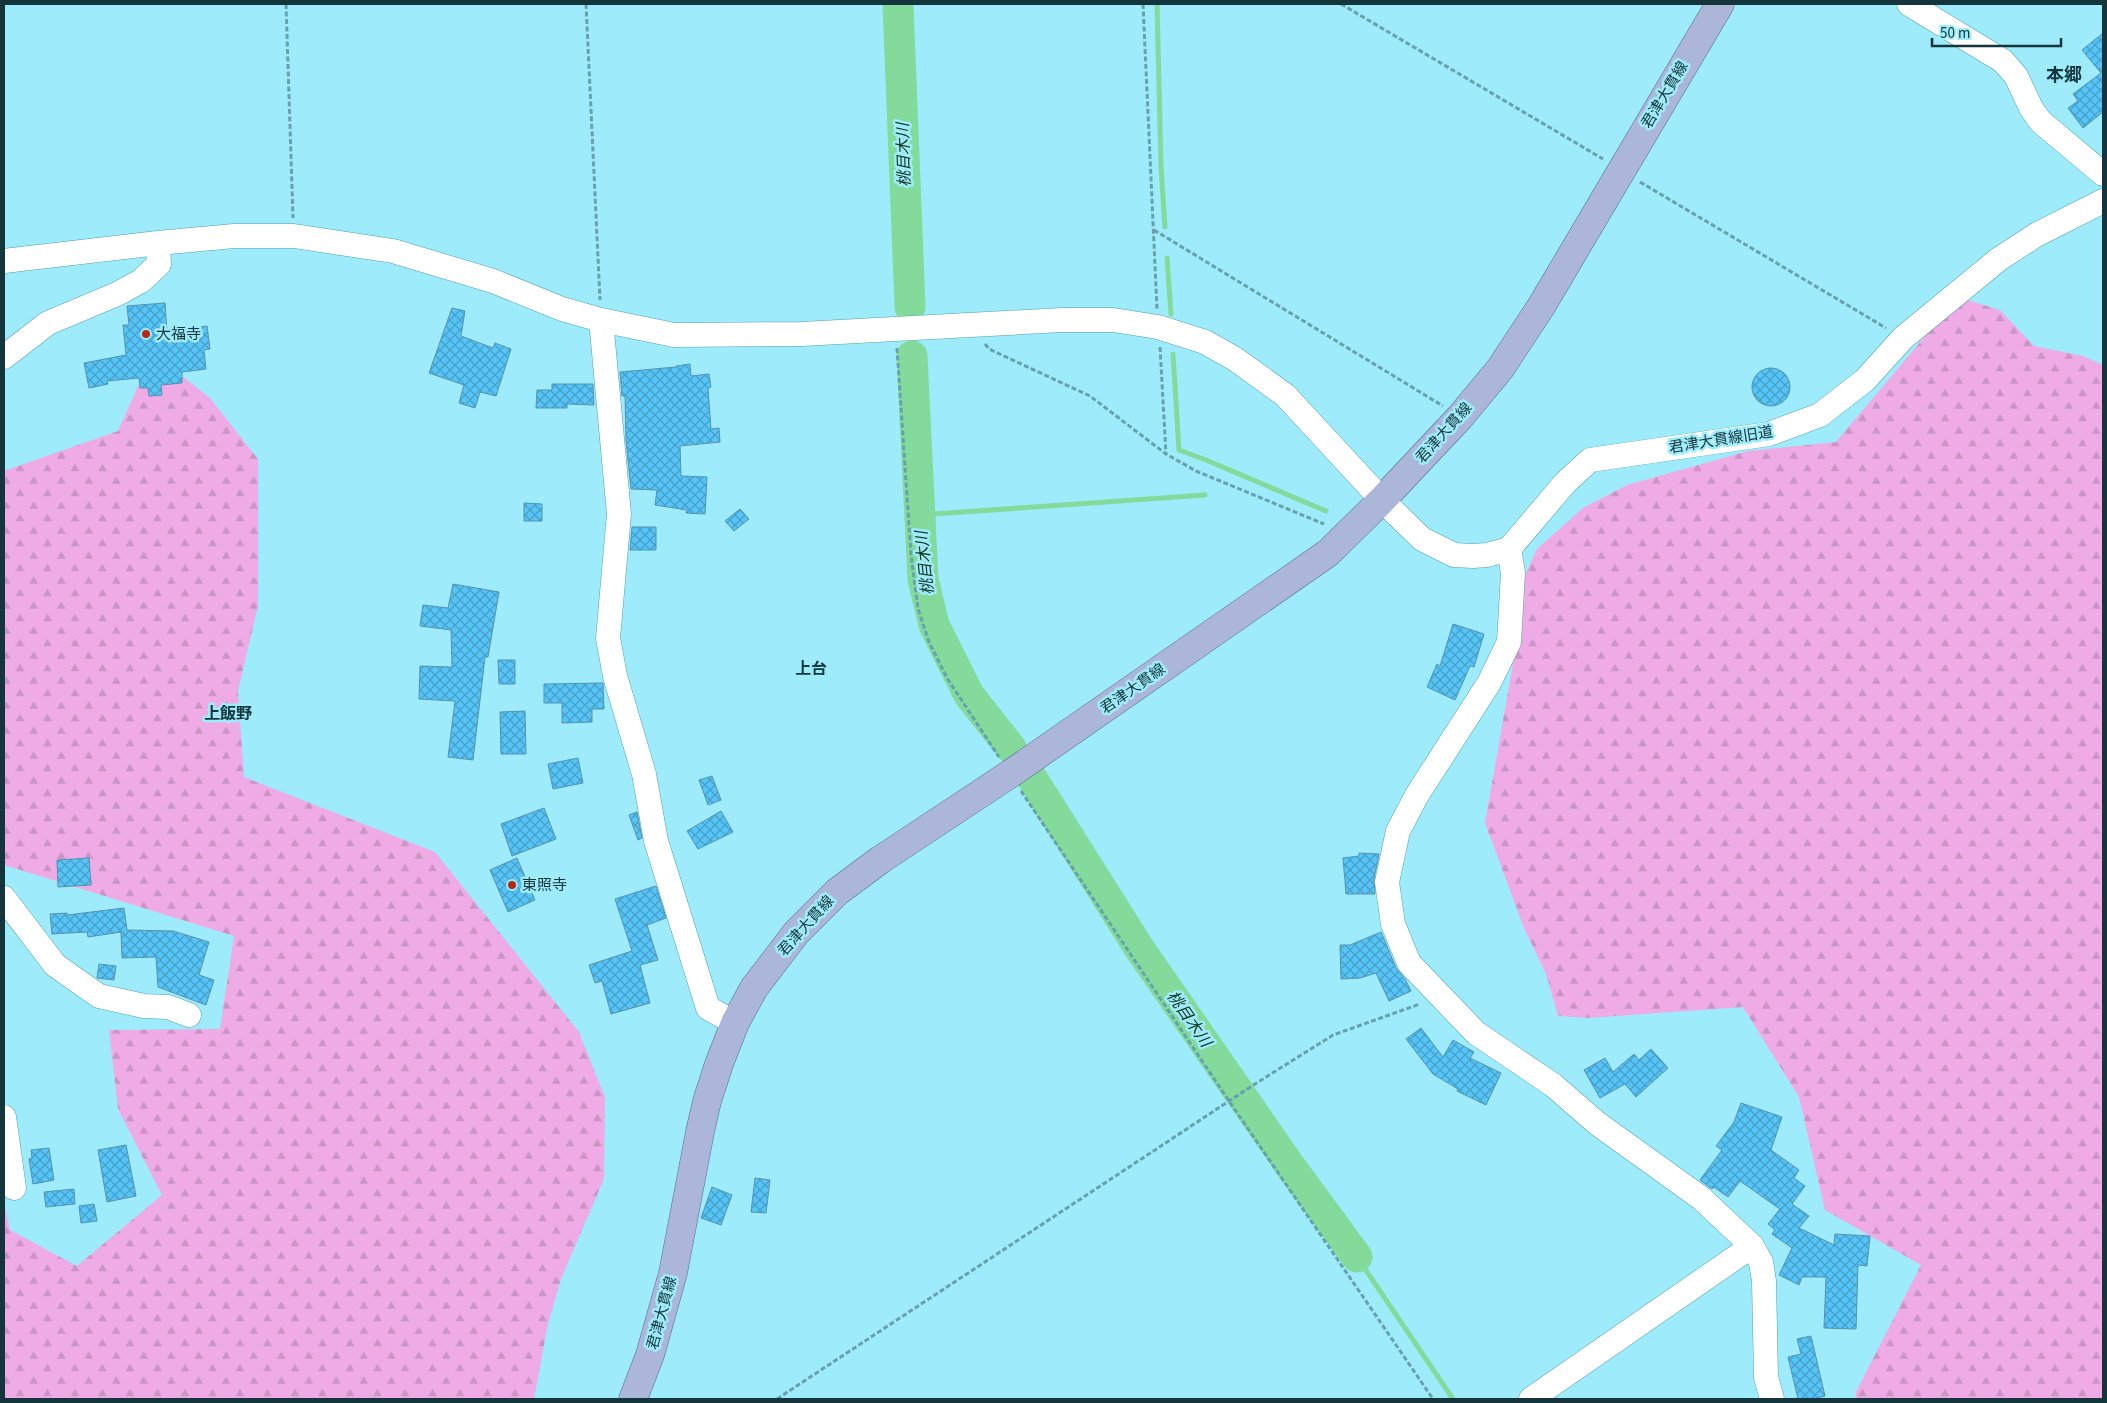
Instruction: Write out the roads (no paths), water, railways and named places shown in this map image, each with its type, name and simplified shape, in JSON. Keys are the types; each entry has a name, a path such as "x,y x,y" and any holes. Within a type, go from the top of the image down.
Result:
{"main road":[{"name":"君津大貫線","path":"632,1399 650,1354 672,1273 707,1101 734,1023 754,988 796,933 837,892 880,860 1010,774 1328,553 1382,500 1460,417 1500,369 1537,313 1720,4"}],"street":[{"path":"1910,4 2003,61 2016,76 2031,108 2040,121 2103,174"},
{"name":"君津大貫線旧道","path":"1509,549 1565,483 1590,460 1769,434 1820,415 1865,380 1904,338 1999,259 2036,235 2103,200"},
{"path":"4,261 234,236 294,236 393,251 493,281 562,309 601,320 674,336 784,334 1062,320 1113,320 1158,327 1205,342 1235,359 1285,395 1382,500 1422,539 1454,555 1488,555 1509,549 1513,573 1509,642 1489,683 1417,795 1398,831 1387,882 1393,924 1409,963 1476,1033 1553,1086 1598,1124 1701,1198 1752,1246 1761,1262 1764,1281 1766,1377 1772,1399"},
{"path":"4,357 48,323 117,294 141,281 159,264 158,243"},
{"path":"601,320 619,514 608,638 615,676 644,774 656,841 696,974 708,1008 734,1023"},
{"path":"4,898 55,965 99,996 144,1006 168,1007 189,1015"},
{"path":"4,1117 14,1188"},
{"path":"1531,1399 1752,1246"}],"waterway":[{"name":"桃目木川","path":"898,4 910,307"},
{"path":"1157,4 1161,167 1165,227"},
{"path":"1167,258 1171,314"},
{"path":"1173,354 1179,450 1326,511"},
{"name":"桃目木川","path":"912,356 923,579 934,625 969,695 1011,748"},
{"path":"920,515 1205,495"},
{"name":"桃目木川","path":"1030,775 1139,948 1288,1163 1357,1257"},
{"path":"1357,1257 1453,1399"}],"place":[{"name":"大福寺","path":"146,334"},
{"name":"東照寺","path":"512,885"}],"district":[{"name":"本郷","path":"2064,75"},
{"name":"上台","path":"811,669"},
{"name":"上飯野","path":"228,714"}]}
